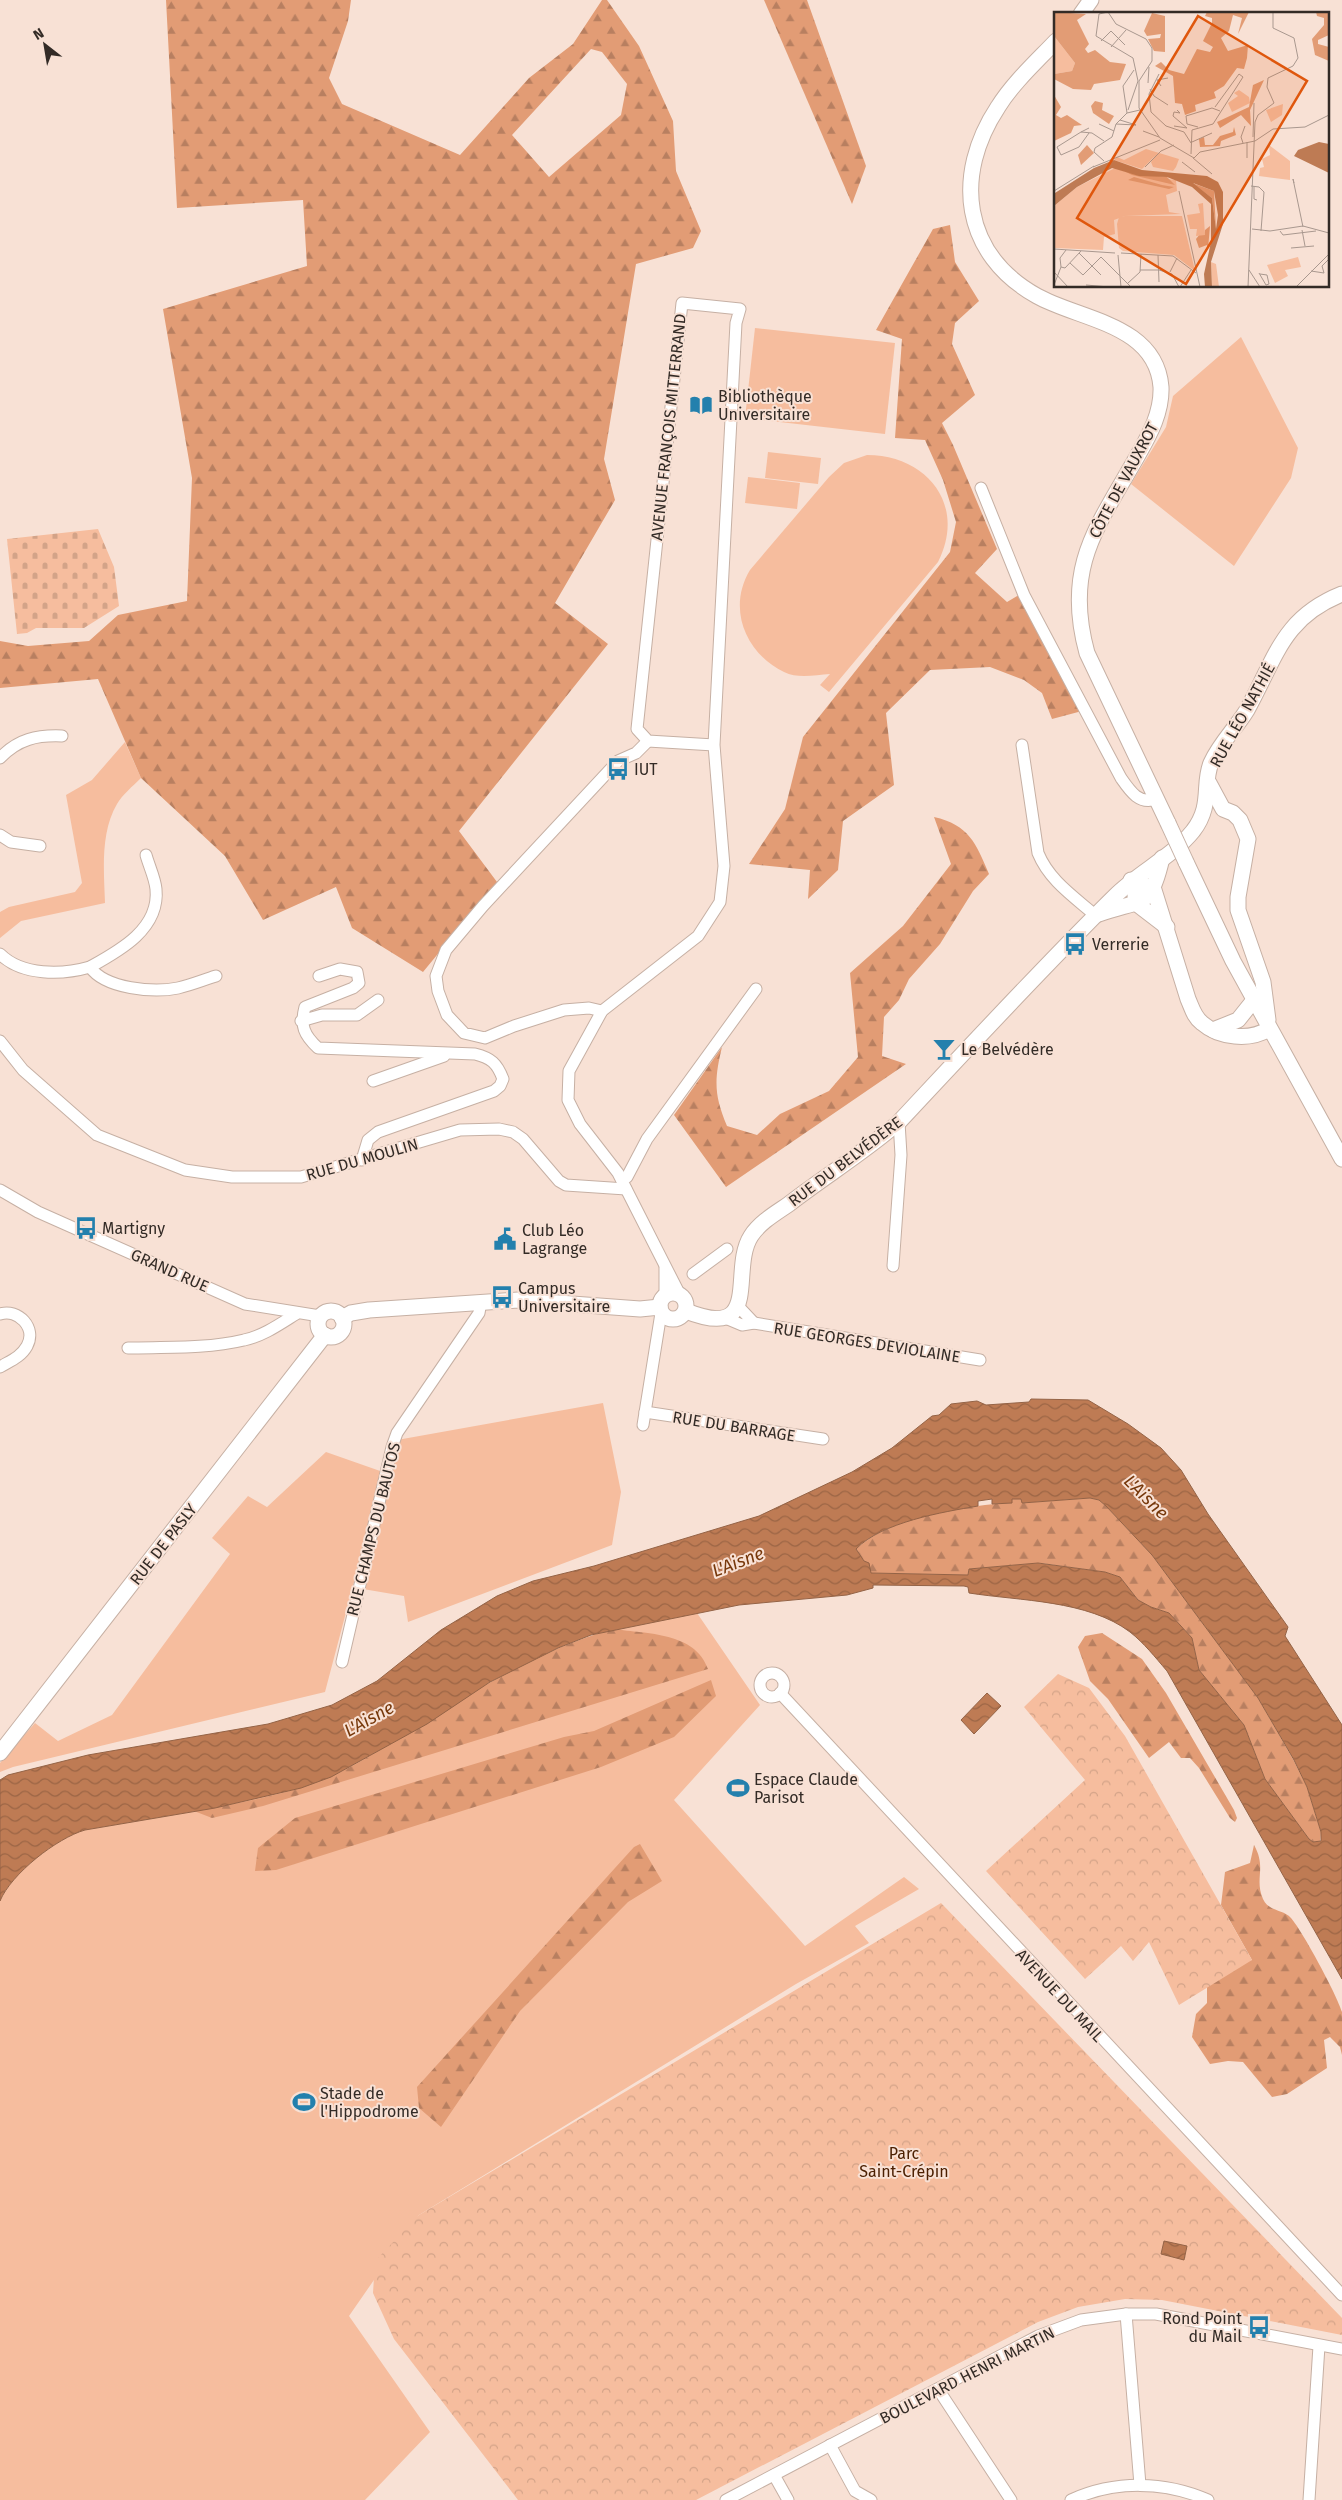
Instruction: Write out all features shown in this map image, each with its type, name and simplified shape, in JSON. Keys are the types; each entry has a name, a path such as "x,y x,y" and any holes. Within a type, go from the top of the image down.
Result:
{"main road":[{"path":"1082,12 1091,0"},
{"name":"CÔTE DE VAUXROT","path":"1054,43 998,106 982,135 972,166 971,208 975,225 992,256 1013,280 1052,304 1130,335 1149,355 1160,381 1158,416 1147,440 1090,540 1078,586 1080,622 1087,652 1186,862 1254,1000 1342,1159"},
{"name":"RUE LÉO NATHIÉ","path":"1269,1029 1263,982 1238,910 1238,897 1248,839 1240,820 1233,813 1223,809 1208,783 1210,765 1246,711 1286,636 1310,610 1342,594"},
{"path":"1208,783 1203,814 1223,809"},
{"name":"RUE DU BELVÉDÈRE","path":"737,1305 742,1293 746,1248 758,1227 825,1176 875,1143 899,1122 1096,915 1131,880 1180,844 1193,831 1203,814"},
{"path":"1162,858 1154,890 1195,1015 1202,1024 1213,1030 1240,1037 1253,1036 1269,1029"},
{"path":"1131,880 1154,890"},
{"path":"1131,880 1137,904 1167,928"},
{"path":"1096,915 1137,904 1154,890"},
{"path":"1213,1030 1238,1020 1254,1000"},
{"path":"342,1318 351,1313 369,1310 518,1300 640,1309 667,1302 687,1304 686,1311 679,1319 674,1320 665,1317 667,1302"},
{"path":"723,1318 730,1314 737,1305"},
{"path":"332,1310 342,1318 344,1326 338,1334 325,1335 318,1325 320,1316 332,1310"},
{"name":"RUE GEORGES DEVIOLAINE","path":"686,1311 715,1320 723,1318"},
{"name":"RUE DE PASLY","path":"0,1753 325,1335"}],"street":[{"name":"AVENUE FRANÇOIS MITTERRAND","path":"648,741 637,729 682,303 740,309 736,324 714,745 724,866 720,902 698,936 602,1011 569,1071 568,1100 580,1124 624,1185 665,1268 673,1276 667,1302"},
{"path":"981,488 1024,595 1121,778 1139,798 1145,801 1156,799"},
{"path":"0,758 28,738 44,735 62,736"},
{"path":"602,1011 590,1008 564,1010 514,1026 485,1038 464,1033 447,1015 438,991 436,976 446,950 483,906 618,761 636,754 648,741 714,745"},
{"path":"1022,745 1038,853 1044,868 1057,882 1096,915"},
{"path":"0,834 11,842 40,846"},
{"path":"0,954 15,964 33,970 74,972 90,968 131,942 143,930 151,917 156,889 146,855"},
{"path":"90,968 103,979 141,989 178,988 216,976"},
{"path":"319,976 340,969 357,972 360,983 353,988 305,1007 301,1021 308,1038 318,1048 481,1055 496,1062 503,1079 500,1086 494,1091 378,1132 368,1140 362,1160"},
{"path":"624,1185 647,1139 756,989"},
{"path":"301,1021 322,1015 356,1015 378,1000"},
{"name":"RUE DU MOULIN","path":"0,1041 23,1070 97,1135 185,1170 232,1177 301,1177 460,1130 499,1129 512,1132 523,1139 559,1181 566,1185 624,1185"},
{"path":"373,1082 452,1053"},
{"path":"893,1266 901,1155 899,1122"},
{"name":"GRAND RUE","path":"0,1190 38,1212 245,1304 296,1314 320,1316"},
{"path":"693,1274 726,1249"},
{"name":"RUE CHAMPS DU BAUTOS","path":"342,1662 392,1447 397,1434 479,1313 481,1302"},
{"path":"643,1425 667,1302"},
{"name":"RUE GEORGES DEVIOLAINE","path":"737,1305 754,1323"},
{"path":"0,1314 8,1311 17,1314 29,1330 30,1338 20,1356 0,1367"},
{"path":"128,1348 183,1347 245,1340 265,1332 296,1314"},
{"name":"RUE GEORGES DEVIOLAINE","path":"723,1318 742,1325 754,1323 980,1360"},
{"name":"RUE DU BARRAGE","path":"645,1412 823,1439"},
{"name":"AVENUE DU MAIL","path":"780,1693 1342,2295"},
{"path":"1126,2314 1140,2485"},
{"name":"BOULEVARD HENRI MARTIN","path":"726,2500 1038,2336 1081,2320 1126,2314 1156,2314 1342,2349"},
{"path":"1309,2500 1316,2368 1319,2346"},
{"path":"938,2388 1011,2500"},
{"path":"830,2446 855,2491 871,2500"},
{"path":"774,2475 788,2500"},
{"path":"1071,2500 1102,2491 1140,2485 1181,2489 1208,2500"}],"green space":[{"path":"166,0 351,0 348,21 329,78 342,104 460,155 529,78 573,44 602,0 607,0 639,46 673,121 676,171 701,231 693,248 636,264 604,459 615,500 555,603 608,644 459,831 497,882 423,972 352,928 336,887 263,920 225,856 141,778 98,679 0,688 0,641 28,646 89,641 118,615 187,601 192,478 163,309 307,266 303,200 177,208","holes":["591,49 602,52 627,84 621,115 549,177 512,135"]},
{"path":"764,0 807,0 866,166 852,204"},
{"path":"950,225 955,262 979,301 955,323 952,344 975,395 942,423 997,549 975,573 1007,602 1019,595 1082,711 1052,719 1042,693 1024,680 990,667 930,670 886,713 894,785 843,821 838,870 808,899 810,870 749,864 785,809 803,737 950,552 956,522 943,480 925,440 895,438 902,339 876,330 933,229"},
{"path":"755,328 895,343 885,434 745,418"},
{"path":"1241,337 1298,448 1291,478 1234,566 1131,484 1166,427 1173,396"},
{"path":"768,452 821,458 818,484 765,478"},
{"path":"867,455 888,457 907,464 923,474 936,487 944,503 948,521 946,541 938,562 829,692 820,685 830,674 807,676 789,674 770,664 759,653 750,641 744,628 740,614 740,599 743,585 750,570 829,477 844,463"},
{"path":"748,477 800,483 797,509 745,503"},
{"path":"98,529 114,567 119,606 84,628 36,628 27,633 17,634 7,539"},
{"path":"125,742 141,778 119,801 108,827 104,852 105,903 21,921 0,938 0,912 9,907 75,892 82,883 66,795 92,780"},
{"path":"934,817 956,825 970,837 980,853 989,874 973,891 940,944 909,979 899,1000 884,1017 882,1056 906,1064 726,1187 674,1115 722,1047 717,1087 720,1105 727,1126 757,1135 780,1114 829,1091 858,1057 850,973 903,926 951,864"},
{"path":"603,1403 621,1492 612,1545 408,1622 404,1596 363,1589 397,1440"},
{"path":"326,1452 383,1472 325,1692 13,1767 0,1772 0,1763 35,1723 58,1741 112,1715 230,1554 212,1538 248,1496 267,1507"},
{"path":"1090,1498 1099,1500 1106,1506 1152,1555 1258,1698 1307,1787 1321,1832 1320,1841 1313,1842 1309,1839 1265,1779 1244,1725 1199,1670 1192,1638 1169,1613 1138,1600 1120,1577 1105,1572 1040,1563 969,1569 968,1575 871,1573 856,1549 888,1529 908,1521 951,1510 1012,1503 1012,1499 1021,1499 1022,1503"},
{"name":"Stade de l'Hippodrome","path":"697,1613 760,1705 674,1800 805,1946 904,1877 919,1889 855,1926 869,1943 796,1984 419,2215 349,2316 430,2432 365,2500 0,2500 0,1901 14,1880 36,1858 74,1834 85,1830 215,1808 596,1634"},
{"path":"614,1629 655,1634 681,1641 702,1657 708,1669 263,1806 212,1818 194,1811 280,1794 329,1777 370,1756 507,1673 559,1648"},
{"path":"1102,1633 1142,1659 1166,1693 1234,1810 1237,1818 1235,1822 1230,1818 1199,1768 1190,1758 1181,1758 1169,1742 1149,1758 1108,1699 1090,1681 1078,1647 1085,1636"},
{"path":"1058,1674 1089,1688 1125,1736 1252,1960 1179,2005 1149,1942 1133,1961 1121,1946 1085,1979 986,1871 1085,1780 1024,1707"},
{"path":"711,1680 716,1696 674,1737 601,1767 276,1870 255,1871 258,1848 295,1818 564,1737 594,1731"},
{"path":"640,1844 662,1881 628,1902 520,2011 441,2127 419,2108 417,2087 634,1847"},
{"path":"1254,1845 1260,1860 1260,1885 1263,1899 1272,1908 1288,1915 1296,1925 1327,1978 1342,2012 1342,2055 1340,2047 1330,2037 1324,2040 1327,2068 1287,2094 1272,2097 1243,2062 1228,2061 1210,2064 1192,2037 1196,2014 1207,2003 1207,1971 1252,1960 1221,1905 1225,1872 1250,1863"},
{"name":"Parc Saint-Crépin","path":"941,1903 1342,2318 1342,2335 1162,2300 1125,2299 1078,2307 1038,2322 696,2500 518,2500 394,2339 373,2293 375,2261 419,2215"}],"water":[{"name":"L'Aisne","path":"1031,1399 1088,1400 1128,1424 1161,1448 1181,1470 1208,1514 1288,1627 1285,1636 1342,1725 1342,1979 1167,1671 1145,1645 1113,1621 1094,1614 1074,1608 1031,1600 969,1593 968,1587 964,1586 873,1585 873,1588 847,1595 739,1605 591,1635 558,1648 490,1682 427,1724 331,1777 301,1788 215,1808 85,1830 74,1834 36,1858 14,1880 0,1901 0,1780 8,1775 88,1755 268,1724 332,1705 377,1681 441,1630 497,1596 533,1581 594,1566 759,1516 852,1472 892,1448 932,1416 939,1415 951,1404 977,1401 986,1405 1029,1402","holes":["1090,1498 1099,1500 1152,1555 1258,1698 1294,1760 1307,1787 1321,1832 1321,1841 1313,1842 1309,1839 1265,1779 1244,1725 1199,1670 1192,1638 1169,1613 1138,1600 1120,1577 1105,1572 1038,1563 969,1569 968,1575 871,1573 869,1563 864,1561 856,1549 867,1540 897,1525 948,1511 978,1506 978,1501 992,1499 992,1504 1012,1503 1012,1499 1021,1499 1022,1503"]},
{"path":"987,1693 1001,1706 974,1734 961,1720"},
{"path":"1164,2241 1187,2246 1184,2260 1161,2254"}],"place":[{"name":"Bibliothèque Universitaire","path":"701,405"},
{"name":"IUT","path":"618,769"},
{"name":"Verrerie","path":"1075,944"},
{"name":"Le Belvédère","path":"944,1049"},
{"name":"Martigny","path":"86,1228"},
{"name":"Club Léo Lagrange","path":"505,1239"},
{"name":"Campus Universitaire","path":"502,1297"},
{"name":"Espace Claude Parisot","path":"738,1788"},
{"name":"Stade de l'Hippodrome","path":"304,2102"},
{"name":"Rond Point du Mail","path":"1259,2327"}]}
